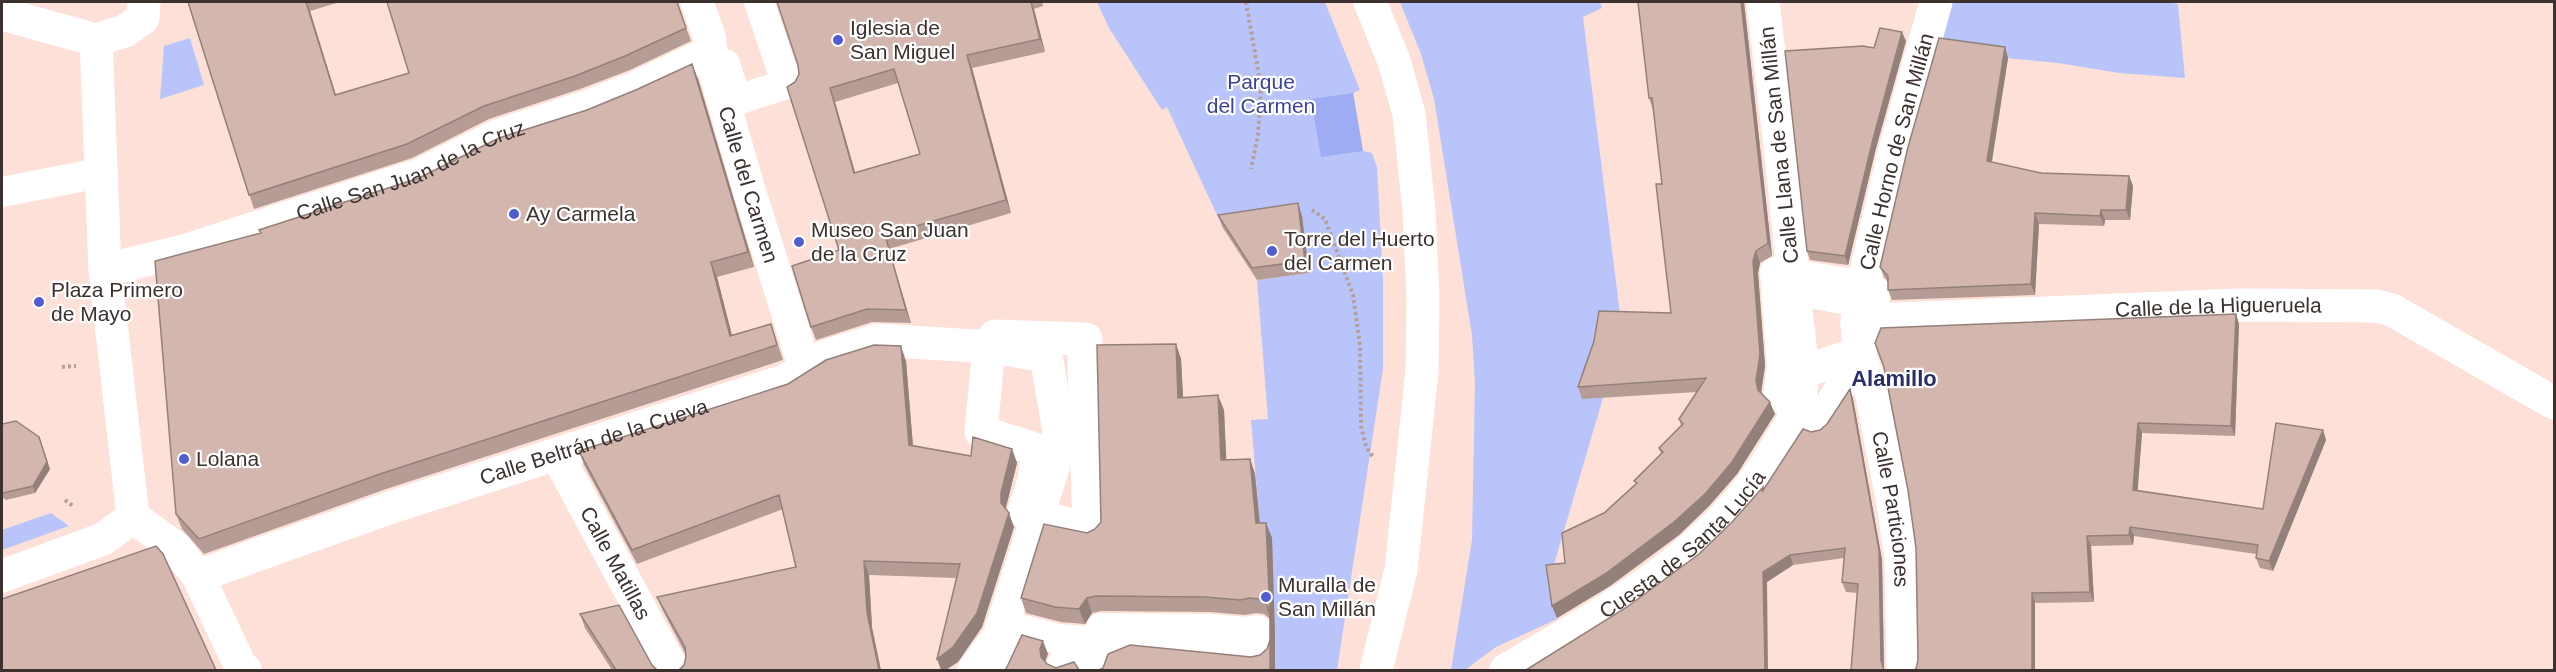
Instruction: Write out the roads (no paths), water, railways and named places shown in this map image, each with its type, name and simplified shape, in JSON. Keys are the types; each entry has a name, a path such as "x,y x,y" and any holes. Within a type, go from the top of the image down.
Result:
{"street":[{"path":"2,14 96,40 125,31 143,18 144,2"},
{"name":"Calle del Carmen","path":"697,2 709,36 711,52 749,190 805,368"},
{"name":"Calle del Carmen","path":"708,2 704,2 737,100 787,84 759,2"},
{"path":"1370,2 1394,61 1408,114 1419,211 1424,298 1422,371 1401,570 1376,670"},
{"name":"Calle Llana de San Millán","path":"1763,2 1802,372"},
{"name":"Calle Horno de San Millán","path":"1861,317 1894,153 1936,2"},
{"path":"96,40 105,270 133,517 176,548 198,576 240,665 245,670"},
{"name":"Calle San Juan de la Cruz","path":"105,270 187,250 419,175 497,136 586,107 637,87 711,52"},
{"path":"2,192 100,173"},
{"path":"1774,272 1861,317 1850,373 1816,425 1778,395 1782,367 1774,272"},
{"name":"Calle de la Higueruela","path":"1861,317 2238,305 2376,306 2392,310 2554,403"},
{"path":"1802,372 1861,317"},
{"name":"Calle Particiones","path":"1861,317 1869,381 1901,558 1903,670"},
{"path":"995,336 1086,339 1084,360 1089,530 1036,515 1024,512 1034,480 1038,450 981,432 988,358 995,336"},
{"name":"Calle Beltrán de la Cueva","path":"198,576 392,507 787,380 823,357 877,340 992,347 1046,356 1061,443 1036,515"},
{"name":"Cuesta de Santa Lucía","path":"1506,670 1627,598 1689,551 1727,516 1762,473 1797,410 1802,372"},
{"name":"Calle Matillas","path":"556,455 673,670"},
{"path":"974,670 999,636 1036,515"},
{"path":"2,576 103,539 133,517"},
{"path":"1000,670 1016,628 1058,639 1101,642 1101,628 1246,632 1258,630 1258,653 1132,641 1097,656 1095,670"},
{"path":"1062,664 1133,635 1256,642"}],"place":[{"name":"Iglesia de San Miguel","path":"838,40"},
{"name":"Ay Carmela","path":"514,214"},
{"name":"Museo San Juan de la Cruz","path":"799,242"},
{"name":"Torre del Huerto del Carmen","path":"1272,251"},
{"name":"Plaza Primero de Mayo","path":"39,302"},
{"name":"Lolana","path":"184,459"},
{"name":"Muralla de San Millán","path":"1266,597"}],"district":[{"name":"Alamillo","path":"1894,378"}],"park label":[{"name":"Parque del Carmen","path":"1261,94"}]}
